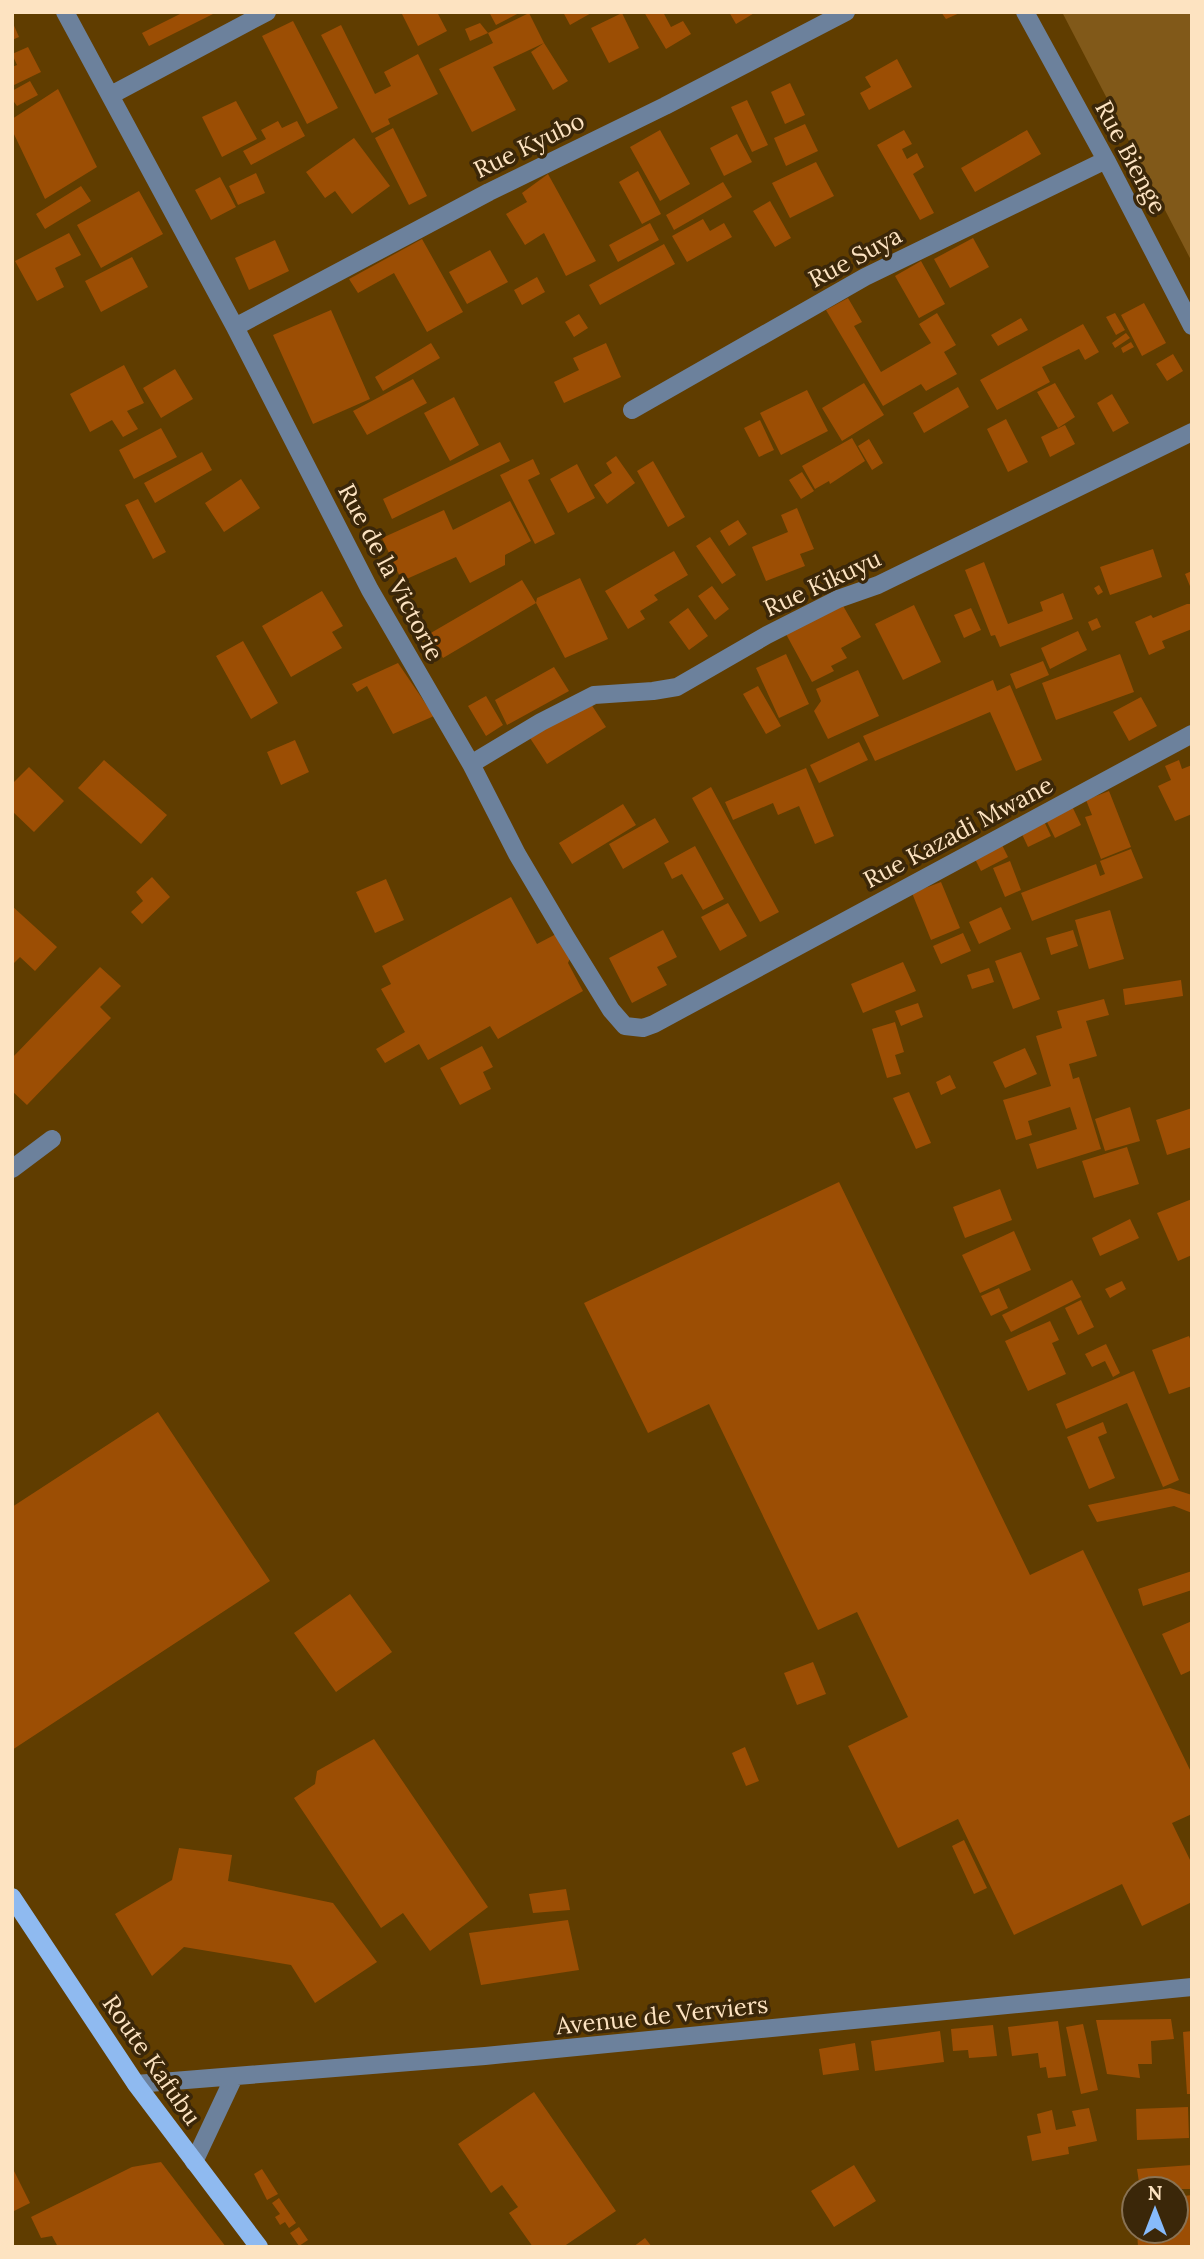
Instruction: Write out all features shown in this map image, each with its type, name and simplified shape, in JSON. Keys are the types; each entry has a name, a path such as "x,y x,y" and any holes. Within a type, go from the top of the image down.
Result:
{"main road":[{"name":"Route Kafubu","path":"12,1897 136,2084 259,2247"}],"street":[{"name":"Rue de la Victorie","path":"65,12 235,327 370,590 471,764 517,854 611,1010 625,1026 643,1028 747,973"},
{"path":"111,95 267,12"},
{"name":"Rue Kyubo","path":"235,327 489,192 665,106 846,12"},
{"name":"Rue Bienge","path":"1026,12 1192,326"},
{"name":"Rue Suya","path":"632,410 865,277 1106,160"},
{"name":"Rue Kikuyu","path":"471,764 541,722 594,695 677,687 767,635 838,599 878,585 1192,432"},
{"name":"Rue Kazadi Mwane","path":"747,973 1192,734"},
{"path":"12,1169 52,1139"},
{"name":"Avenue de Verviers","path":"136,2084 485,2056 1192,1987"},
{"path":"194,2162 234,2077"}],"shaded area":[{"path":"1062,12 1192,12 1192,262"}],"building":[{"path":"184,12 217,12 149,46 142,33"},
{"path":"401,12 437,12 447,31 418,46"},
{"path":"489,12 521,12 496,25"},
{"path":"563,12 593,12 570,25"},
{"path":"644,12 663,12 671,27 683,21 691,34 666,49"},
{"path":"729,12 756,12 736,24"},
{"path":"941,12 962,12 946,19"},
{"path":"529,13 544,43 493,67 516,110 472,132 439,69 493,43 488,33"},
{"path":"622,13 639,48 609,63 591,28"},
{"path":"12,21 19,37 12,40"},
{"path":"293,21 338,108 307,124 262,36"},
{"path":"480,23 488,33 470,41 465,29"},
{"path":"341,25 375,94 391,86 384,72 418,54 438,94 388,119 390,124 372,133 321,35"},
{"path":"544,43 568,81 553,90 531,52"},
{"path":"28,47 41,72 12,86 12,67 17,65 12,54"},
{"path":"897,59 912,87 869,110 860,93 871,87 865,77"},
{"path":"30,81 38,95 17,106 12,99 12,91"},
{"path":"790,83 805,115 785,124 771,92"},
{"path":"58,89 97,167 45,199 12,130 12,119"},
{"path":"747,100 768,145 752,152 731,107"},
{"path":"236,101 257,139 222,157 202,117"},
{"path":"278,121 282,128 297,121 305,136 251,165 243,151 266,139 261,130"},
{"path":"805,124 818,151 786,166 774,138"},
{"path":"393,128 427,196 409,205 375,138"},
{"path":"660,130 690,184 660,201 630,147"},
{"path":"904,130 912,144 902,149 907,159 917,153 924,167 913,174 934,213 920,220 877,145"},
{"path":"1027,130 1041,154 975,192 961,168"},
{"path":"737,134 752,162 724,176 710,148"},
{"path":"354,138 390,186 352,214 335,191 325,198 306,172"},
{"path":"816,162 834,196 790,218 772,183"},
{"path":"638,171 661,214 642,224 619,182"},
{"path":"256,173 265,193 238,205 229,186"},
{"path":"548,174 596,261 566,276 544,233 525,245 506,214 527,202 522,193"},
{"path":"220,177 236,207 211,220 195,190"},
{"path":"723,182 732,197 674,230 666,215"},
{"path":"81,186 91,201 45,229 36,214"},
{"path":"139,191 163,234 101,268 77,225"},
{"path":"770,201 791,238 775,247 753,211"},
{"path":"703,219 710,231 724,223 732,237 687,262 672,236"},
{"path":"650,223 659,240 618,262 609,245"},
{"path":"69,233 81,255 55,268 64,287 37,301 15,261"},
{"path":"973,238 989,267 950,288 934,259"},
{"path":"422,239 463,312 427,332 394,273 358,293 349,279"},
{"path":"275,240 289,271 249,290 235,258"},
{"path":"664,244 675,264 600,305 589,285"},
{"path":"490,250 508,282 467,304 449,272"},
{"path":"132,257 148,287 101,312 85,281"},
{"path":"921,261 945,304 919,318 895,276"},
{"path":"537,277 545,292 522,305 514,290"},
{"path":"848,298 862,322 854,326 881,372 931,343 919,324 937,313 956,345 944,352 957,374 926,391 921,384 883,406 826,310"},
{"path":"1144,303 1166,343 1142,356 1121,315"},
{"path":"331,310 370,399 313,424 273,335"},
{"path":"1115,313 1125,330 1116,335 1106,317"},
{"path":"579,314 588,328 574,337 565,322"},
{"path":"1021,318 1028,330 998,346 991,335"},
{"path":"1083,324 1099,352 1085,360 1079,349 1042,367 1050,382 997,410 980,380"},
{"path":"1126,333 1130,338 1115,348 1112,343"},
{"path":"1131,342 1134,347 1123,353 1121,348"},
{"path":"431,343 440,358 383,391 375,377"},
{"path":"606,343 621,377 564,403 554,382 579,370 573,358"},
{"path":"1173,354 1183,371 1167,381 1156,364"},
{"path":"124,365 144,403 127,411 138,429 123,437 112,420 90,432 70,394"},
{"path":"175,369 193,399 161,418 143,388"},
{"path":"413,379 427,403 367,435 353,411"},
{"path":"864,383 884,415 842,441 822,408"},
{"path":"1055,383 1075,417 1058,428 1037,392"},
{"path":"958,387 969,407 924,433 913,413"},
{"path":"807,390 828,431 781,455 760,413"},
{"path":"1112,394 1129,423 1113,432 1097,403"},
{"path":"454,397 479,445 450,461 424,413"},
{"path":"1006,419 1028,462 1008,472 987,429"},
{"path":"760,420 774,450 759,457 744,428"},
{"path":"1065,425 1075,444 1050,457 1041,437"},
{"path":"161,428 177,457 134,479 119,450"},
{"path":"852,438 865,461 830,484 829,481 815,489 802,466"},
{"path":"869,439 883,463 872,470 858,446"},
{"path":"500,442 510,461 392,519 383,499"},
{"path":"202,452 212,470 155,503 144,483"},
{"path":"616,456 635,483 607,504 594,485 612,473 606,463"},
{"path":"533,459 540,474 528,480 555,534 535,544 500,475"},
{"path":"653,461 685,517 668,527 637,471"},
{"path":"577,464 595,498 568,513 550,479"},
{"path":"802,472 814,491 801,499 789,480"},
{"path":"241,479 260,508 224,532 205,503"},
{"path":"138,499 166,552 153,559 125,505"},
{"path":"510,501 531,541 505,555 505,565 470,583 456,557 402,581 382,538 444,510 453,530"},
{"path":"797,508 814,549 800,554 805,566 766,581 752,547 788,532 781,515"},
{"path":"738,520 747,534 729,546 720,531"},
{"path":"710,537 736,575 722,584 696,546"},
{"path":"1153,549 1162,577 1110,595 1100,567"},
{"path":"674,551 688,575 654,595 658,600 640,611 645,619 628,629 605,591"},
{"path":"984,562 1008,624 1043,611 1040,602 1063,593 1073,619 1000,647 995,635 991,636 965,570"},
{"path":"1192,571 1192,591 1185,574"},
{"path":"580,578 608,639 565,658 536,603 537,598"},
{"path":"522,580 536,603 443,658 429,634"},
{"path":"1099,585 1103,592 1098,595 1094,588"},
{"path":"712,586 729,609 715,620 698,596"},
{"path":"322,591 343,626 332,632 342,648 291,677 262,626"},
{"path":"842,604 861,637 841,648 847,658 831,666 834,671 812,682 786,634"},
{"path":"1192,604 1192,629 1162,641 1165,648 1149,655 1135,622 1151,615 1153,618"},
{"path":"914,605 941,662 903,680 875,624"},
{"path":"688,608 708,636 689,650 669,622"},
{"path":"971,608 981,630 964,638 954,615"},
{"path":"1097,618 1101,627 1092,631 1088,622"},
{"path":"1078,631 1087,650 1050,669 1041,648"},
{"path":"243,641 278,703 251,719 216,656"},
{"path":"786,654 809,704 779,718 756,668"},
{"path":"1120,654 1134,692 1056,720 1042,683"},
{"path":"1043,661 1049,675 1016,689 1010,674"},
{"path":"398,663 434,716 393,734 367,686 357,692 352,684"},
{"path":"554,667 569,691 507,725 495,700"},
{"path":"858,670 879,716 828,739 814,711 821,701 816,689"},
{"path":"993,680 997,691 1010,685 1042,760 1016,771 990,712 875,761 863,736"},
{"path":"758,686 781,726 766,734 743,694"},
{"path":"486,696 503,725 486,736 468,706"},
{"path":"1141,697 1157,726 1129,741 1113,712"},
{"path":"589,701 606,727 547,764 530,738"},
{"path":"295,740 309,772 281,785 267,752"},
{"path":"859,742 868,760 819,783 810,765"},
{"path":"104,760 167,815 141,844 78,788"},
{"path":"1179,760 1182,769 1192,765 1192,814 1175,821 1158,786 1171,780 1165,766"},
{"path":"29,767 64,801 34,832 12,811 12,784"},
{"path":"806,768 834,836 815,844 799,806 778,815 773,803 733,820 725,802"},
{"path":"711,787 779,912 760,922 692,798"},
{"path":"1109,791 1131,847 1101,859 1085,817 1092,815 1086,800"},
{"path":"623,804 636,825 572,864 559,843"},
{"path":"1071,804 1081,825 1055,838 1044,816"},
{"path":"655,818 669,842 623,869 609,844"},
{"path":"1043,819 1051,836 1028,847 1020,830"},
{"path":"1000,841 1008,857 981,871 973,855"},
{"path":"695,846 724,899 703,910 682,874 672,879 664,863"},
{"path":"1131,849 1143,878 1032,921 1021,893 1096,864 1100,876 1105,874 1100,861"},
{"path":"1010,861 1021,890 1005,897 993,868"},
{"path":"152,877 170,897 142,924 131,912 143,901 136,892"},
{"path":"386,879 404,920 375,933 356,892"},
{"path":"941,882 960,928 931,940 912,893"},
{"path":"511,897 537,944 558,933 571,956 568,963 583,991 498,1039 490,1026 428,1060 419,1044 385,1063 376,1049 405,1032 381,989 391,984 382,966"},
{"path":"728,903 747,936 720,951 701,917"},
{"path":"12,906 57,947 35,971 20,957 12,965"},
{"path":"1001,907 1011,929 979,944 969,922"},
{"path":"1110,910 1124,959 1089,969 1075,920"},
{"path":"663,930 677,957 657,967 667,985 632,1003 609,958"},
{"path":"1073,930 1078,946 1051,955 1046,938"},
{"path":"963,933 971,951 941,964 933,946"},
{"path":"1021,952 1040,999 1013,1009 995,961"},
{"path":"903,962 916,991 863,1013 851,984"},
{"path":"100,967 121,986 100,1007 111,1018 27,1105 12,1091 12,1058"},
{"path":"989,968 994,982 972,989 967,975"},
{"path":"1181,980 1183,996 1125,1005 1123,989"},
{"path":"1104,999 1109,1015 1086,1021 1097,1056 1069,1064 1073,1079 1079,1077 1101,1149 1037,1169 1029,1144 1077,1129 1070,1107 1028,1121 1032,1135 1016,1140 1003,1100 1051,1086 1036,1036 1062,1028 1057,1011"},
{"path":"918,1003 923,1017 901,1026 895,1011"},
{"path":"895,1022 904,1052 895,1055 901,1074 887,1078 872,1029"},
{"path":"482,1046 493,1067 483,1072 491,1089 460,1105 440,1068"},
{"path":"1025,1048 1037,1074 1005,1088 993,1062"},
{"path":"950,1075 956,1088 941,1095 936,1082"},
{"path":"909,1092 931,1143 916,1149 893,1098"},
{"path":"1130,1107 1140,1141 1105,1151 1095,1119"},
{"path":"1192,1108 1192,1147 1167,1155 1156,1120"},
{"path":"1127,1147 1139,1184 1094,1198 1082,1161"},
{"path":"839,1182 1030,1575 1083,1550 1192,1774 1192,1814 1172,1823 1192,1864 1192,1902 1142,1926 1122,1884 1014,1935 958,1819 898,1848 848,1746 908,1717 857,1612 818,1630 709,1404 648,1433 584,1303"},
{"path":"1000,1189 1012,1220 965,1238 953,1207"},
{"path":"1192,1199 1192,1255 1178,1261 1157,1213"},
{"path":"1130,1219 1139,1238 1100,1256 1092,1238"},
{"path":"1014,1231 1031,1270 980,1293 962,1255"},
{"path":"1072,1280 1081,1297 1011,1332 1002,1315"},
{"path":"1122,1281 1126,1289 1110,1298 1105,1289"},
{"path":"999,1288 1008,1308 991,1316 981,1296"},
{"path":"1081,1300 1094,1327 1078,1335 1065,1308"},
{"path":"1050,1321 1059,1340 1052,1343 1066,1374 1028,1391 1005,1341"},
{"path":"1189,1336 1192,1344 1192,1386 1169,1394 1152,1350"},
{"path":"1106,1344 1120,1373 1113,1377 1105,1361 1092,1367 1085,1354"},
{"path":"1134,1371 1179,1480 1163,1487 1127,1403 1066,1429 1056,1404"},
{"path":"158,1412 270,1581 12,1750 12,1507"},
{"path":"1103,1422 1107,1433 1098,1437 1115,1478 1089,1489 1067,1437"},
{"path":"1170,1488 1192,1495 1192,1513 1174,1506 1097,1522 1088,1505"},
{"path":"1192,1571 1192,1590 1143,1606 1138,1589"},
{"path":"350,1594 392,1652 336,1692 294,1633"},
{"path":"1192,1621 1192,1670 1181,1675 1162,1634"},
{"path":"813,1662 826,1694 797,1705 784,1673"},
{"path":"374,1739 488,1907 430,1951 403,1913 381,1928 294,1798 315,1784 317,1771"},
{"path":"745,1747 759,1781 746,1786 732,1753"},
{"path":"964,1840 987,1888 974,1894 952,1846"},
{"path":"179,1848 232,1855 228,1881 333,1903 377,1962 315,2003 291,1965 184,1947 152,1976 115,1914 172,1880"},
{"path":"566,1889 570,1910 533,1913 529,1894"},
{"path":"568,1920 579,1970 481,1985 469,1933"},
{"path":"1171,2019 1174,2039 1151,2041 1152,2064 1138,2064 1140,2078 1107,2074 1096,2020"},
{"path":"1058,2021 1066,2076 1048,2078 1046,2067 1040,2068 1038,2053 1012,2056 1008,2027"},
{"path":"1083,2024 1098,2090 1081,2094 1066,2027"},
{"path":"993,2025 997,2056 969,2058 968,2050 953,2051 951,2029"},
{"path":"940,2031 944,2062 875,2071 871,2041"},
{"path":"1192,2031 1192,2094 1187,2094 1183,2032"},
{"path":"855,2043 859,2070 823,2075 819,2049"},
{"path":"534,2092 616,2211 563,2247 533,2247 509,2213 518,2207 502,2185 491,2193 458,2144"},
{"path":"1188,2107 1189,2138 1137,2140 1136,2109"},
{"path":"1089,2108 1097,2141 1068,2147 1069,2154 1032,2161 1027,2136 1041,2133 1037,2114 1052,2110 1056,2130 1076,2126 1072,2111"},
{"path":"161,2162 226,2247 58,2247 52,2236 41,2238 31,2217 132,2167"},
{"path":"854,2165 876,2201 834,2227 811,2191"},
{"path":"1192,2165 1192,2189 1190,2175 1138,2175 1137,2169"},
{"path":"12,2167 30,2203 12,2212"},
{"path":"262,2169 278,2194 267,2200 254,2174"},
{"path":"1190,2195 1192,2247 1138,2247 1190,2245"},
{"path":"279,2198 296,2223 289,2228 285,2222 280,2225 275,2217 280,2214 272,2203"},
{"path":"299,2227 308,2240 299,2246 290,2233"},
{"path":"645,2238 652,2247 633,2247"}]}
